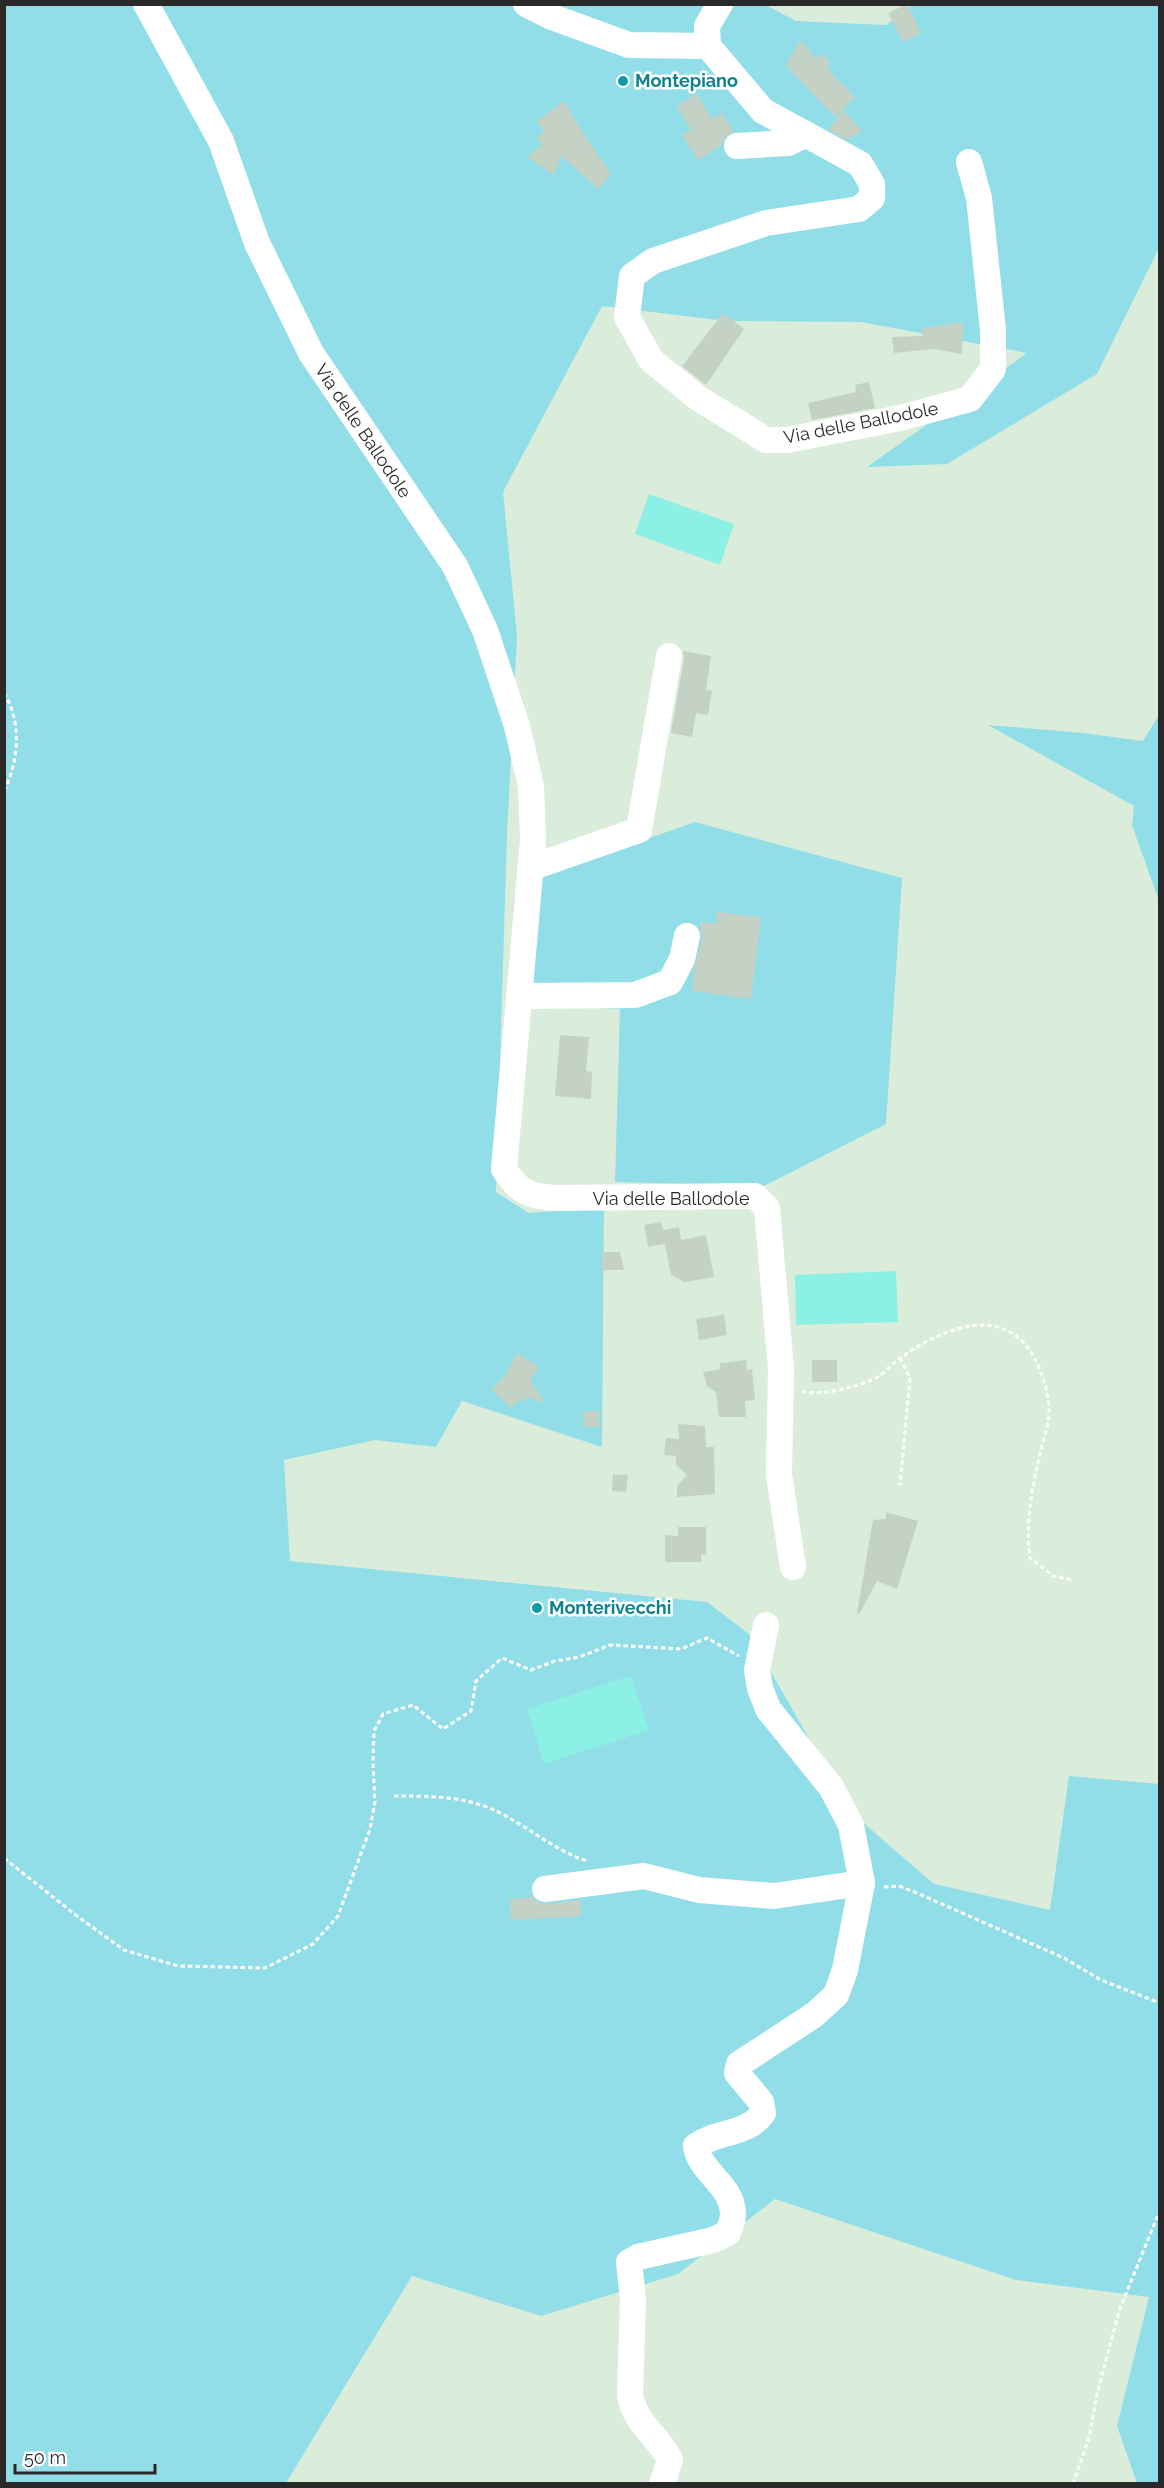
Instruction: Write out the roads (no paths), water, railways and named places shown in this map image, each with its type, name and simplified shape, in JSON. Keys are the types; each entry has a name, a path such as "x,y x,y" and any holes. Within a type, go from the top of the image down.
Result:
{"lane":[{"name":"Via delle Ballodole","path":"146,4 221,141 257,243 311,353 455,566 485,630 517,726 531,786 533,840 504,1169 514,1184 531,1196 555,1198 755,1196 767,1208 781,1384 780,1474 794,1567"},
{"path":"526,4 552,17 629,45 708,46 707,26 720,4"},
{"name":"Via delle Ballodole","path":"708,46 763,111 861,164 872,184 872,198 859,209 766,223 652,261 632,276 627,316 651,360 698,398 766,440 787,440 900,418 970,399 993,369 993,330 988,268 979,198 969,162"},
{"path":"737,146 788,143 806,134"},
{"path":"530,868 639,830 669,656"},
{"path":"519,996 635,995 670,982 682,959 687,936"},
{"path":"662,2484 670,2460 664,2446 647,2430 633,2410 630,2396 633,2300 629,2262 638,2257 713,2240 728,2233 734,2213 725,2189 698,2156 696,2146 704,2140 729,2134 757,2122 763,2113 761,2102 737,2073 739,2064 814,2015 836,1995 845,1970 862,1883 851,1825 831,1787 768,1709 760,1688 757,1670 766,1625"},
{"path":"544,1889 644,1876 699,1890 774,1896 862,1883"}],"place":[{"name":"Montepiano","path":"623,81"},
{"name":"Monterivecchi","path":"537,1608"}]}
